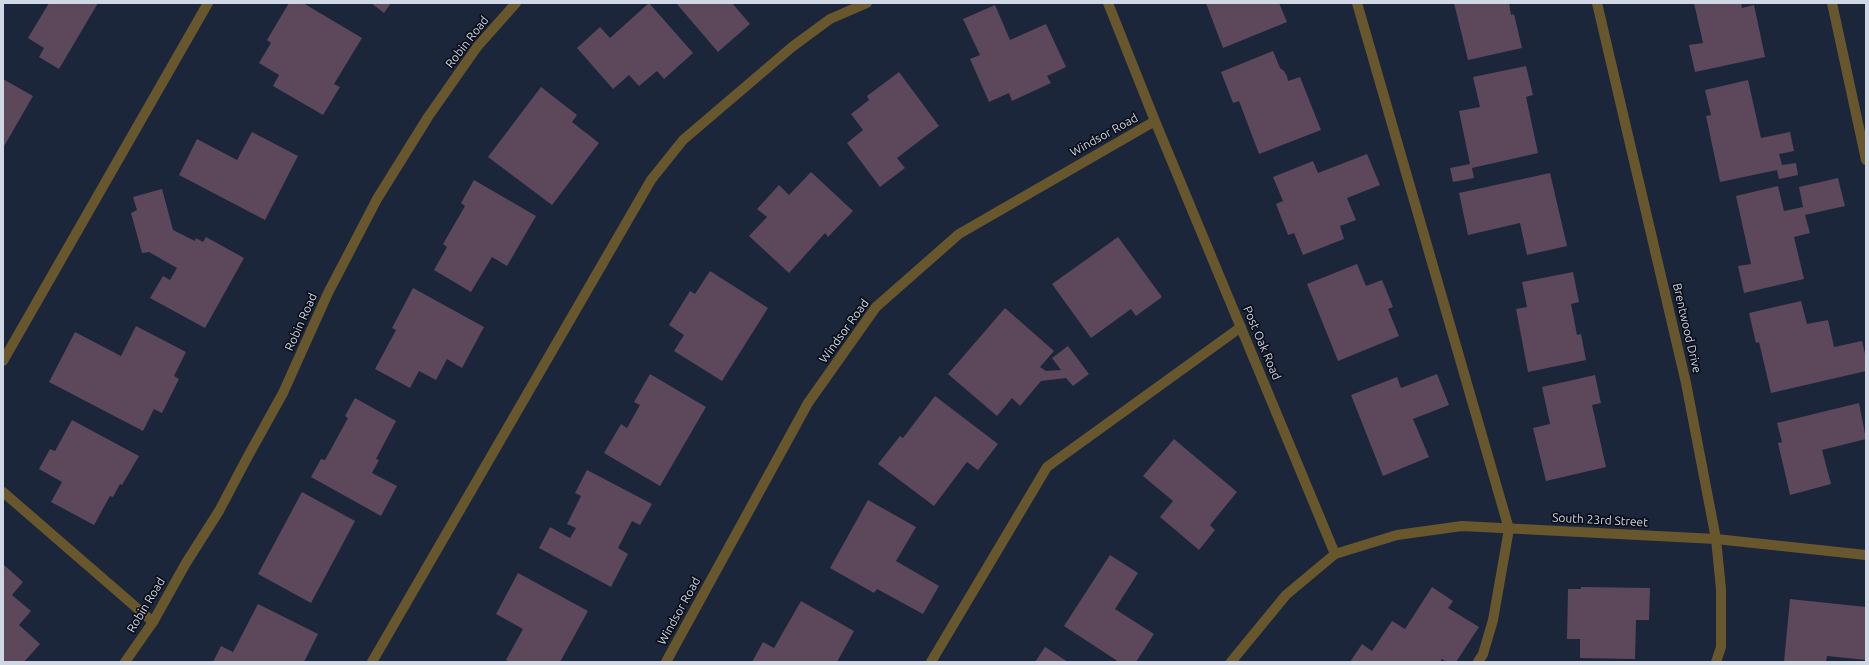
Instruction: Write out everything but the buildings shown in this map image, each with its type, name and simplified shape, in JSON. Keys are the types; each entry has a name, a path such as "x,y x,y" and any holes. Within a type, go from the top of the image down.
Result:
{"street":[{"path":"3,361 208,3"},
{"name":"Robin Road","path":"125,662 153,622 186,563 219,511 283,393 328,293 377,199 428,117 477,47 516,3"},
{"path":"372,662 651,180 683,140 792,47 830,19 867,3"},
{"name":"Post Oak Road","path":"1108,3 1155,121 1335,554"},
{"path":"1357,3 1509,529 1493,620 1483,654 1478,662"},
{"name":"Brentwood Drive","path":"1597,3 1686,383 1716,539 1721,589 1721,648 1716,662"},
{"path":"1832,3 1866,160"},
{"name":"Windsor Road","path":"666,662 808,403 876,307 958,234 1155,121"},
{"path":"931,662 1047,466 1241,327"},
{"path":"3,492 153,622"},
{"name":"South 23rd Street","path":"1335,554 1397,535 1462,526 1716,539 1866,555"},
{"path":"1231,662 1286,595 1335,554"}]}
